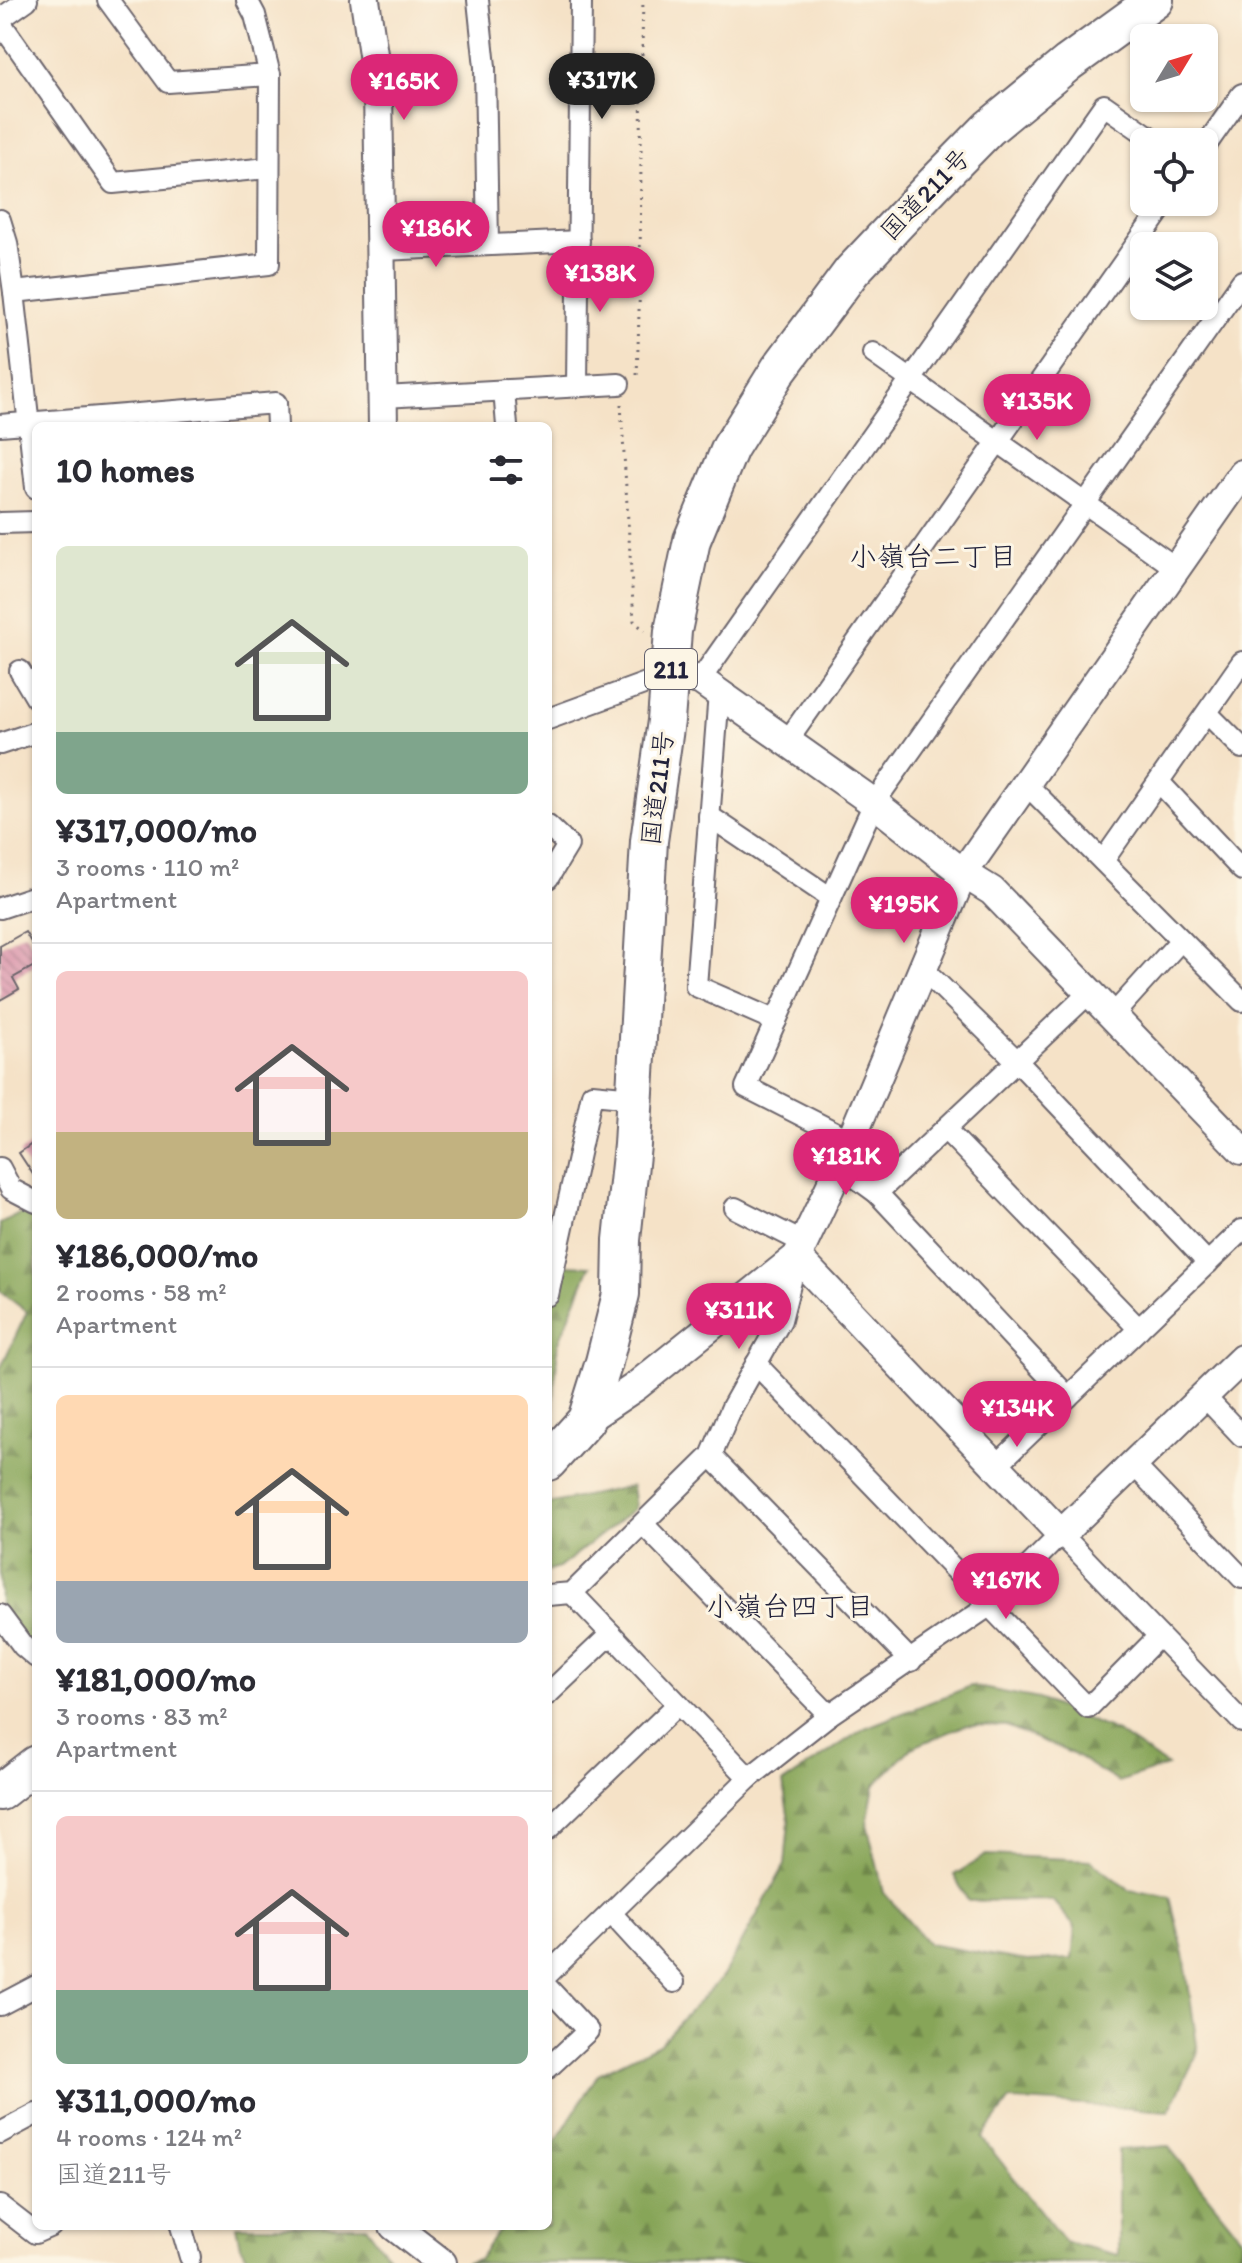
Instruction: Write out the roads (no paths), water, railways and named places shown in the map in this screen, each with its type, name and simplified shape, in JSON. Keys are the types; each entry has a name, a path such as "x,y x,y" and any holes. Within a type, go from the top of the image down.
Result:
{"highway":[{"name":"国道211号","path":"552,1458 586,1420 621,1294 649,841 690,675 673,631 692,540 730,448 779,369 852,271 989,128 1068,63 1155,0"},
{"name":"国道211号","path":"1124,22 1161,0"},
{"path":"0,1792 32,1767"}],"street":[{"path":"27,0 0,20 113,183 268,168"},
{"path":"108,0 168,82 270,75"},
{"path":"14,292 269,264 270,75 255,15 247,0"},
{"path":"365,0 378,88 383,422"},
{"path":"478,0 485,67 488,245"},
{"path":"577,386 581,0"},
{"path":"1218,128 1242,94"},
{"path":"552,718 690,675 911,379 1104,105 1137,128"},
{"path":"786,743 1156,216"},
{"path":"0,220 7,243 14,292 32,451"},
{"path":"382,250 579,241"},
{"path":"1068,1397 877,1193 845,1153 746,1087 874,803 1242,281"},
{"path":"873,353 1176,568"},
{"path":"384,397 619,384"},
{"path":"504,390 507,422"},
{"path":"41,422 276,403 277,422"},
{"path":"0,425 32,423"},
{"path":"552,1595 572,1593 711,1456 732,1407 781,1320 800,1250 845,1153 963,873 1242,474"},
{"path":"0,523 32,522"},
{"path":"1103,861 1242,662"},
{"path":"20,671 32,691"},
{"path":"690,675 874,803 963,873 992,891 1242,1150"},
{"path":"690,675 709,816 696,986 776,1021"},
{"path":"1207,713 1242,748"},
{"path":"0,744 32,733"},
{"path":"1159,782 1242,870"},
{"path":"1025,783 1242,1001"},
{"path":"709,816 831,898"},
{"path":"552,830 568,845 552,871"},
{"path":"0,908 32,897"},
{"path":"1113,1015 1181,940"},
{"path":"923,969 1017,1061 1208,1263"},
{"path":"877,1193 1090,992"},
{"path":"552,1277 592,1094 634,1098"},
{"path":"945,1129 1139,1329"},
{"path":"0,1168 11,1189 32,1200"},
{"path":"735,1208 800,1250 1061,1534 1242,1722"},
{"path":"997,1465 1242,1230"},
{"path":"586,1420 635,1387 800,1250"},
{"path":"552,1970 749,1778 829,1715 989,1606 1242,1359"},
{"path":"756,1364 1088,1708 1159,1636"},
{"path":"1204,1396 1242,1436"},
{"path":"711,1456 911,1661"},
{"path":"1133,1464 1242,1578"},
{"path":"643,1524 829,1715"},
{"path":"572,1593 749,1778"},
{"path":"0,1615 32,1654"},
{"path":"552,1690 611,1634"},
{"path":"552,1825 678,1704"},
{"path":"611,1913 674,1982"},
{"path":"0,2005 32,1988"},
{"path":"552,1992 588,2031 552,2064"},
{"path":"0,2133 32,2116"},
{"path":"0,2206 35,2233 42,2230"},
{"path":"182,2230 190,2257"},
{"path":"399,2230 442,2263"}],"district":[{"name":"小嶺台二丁目","path":"933,556"},
{"name":"小嶺台四丁目","path":"790,1606"}]}
